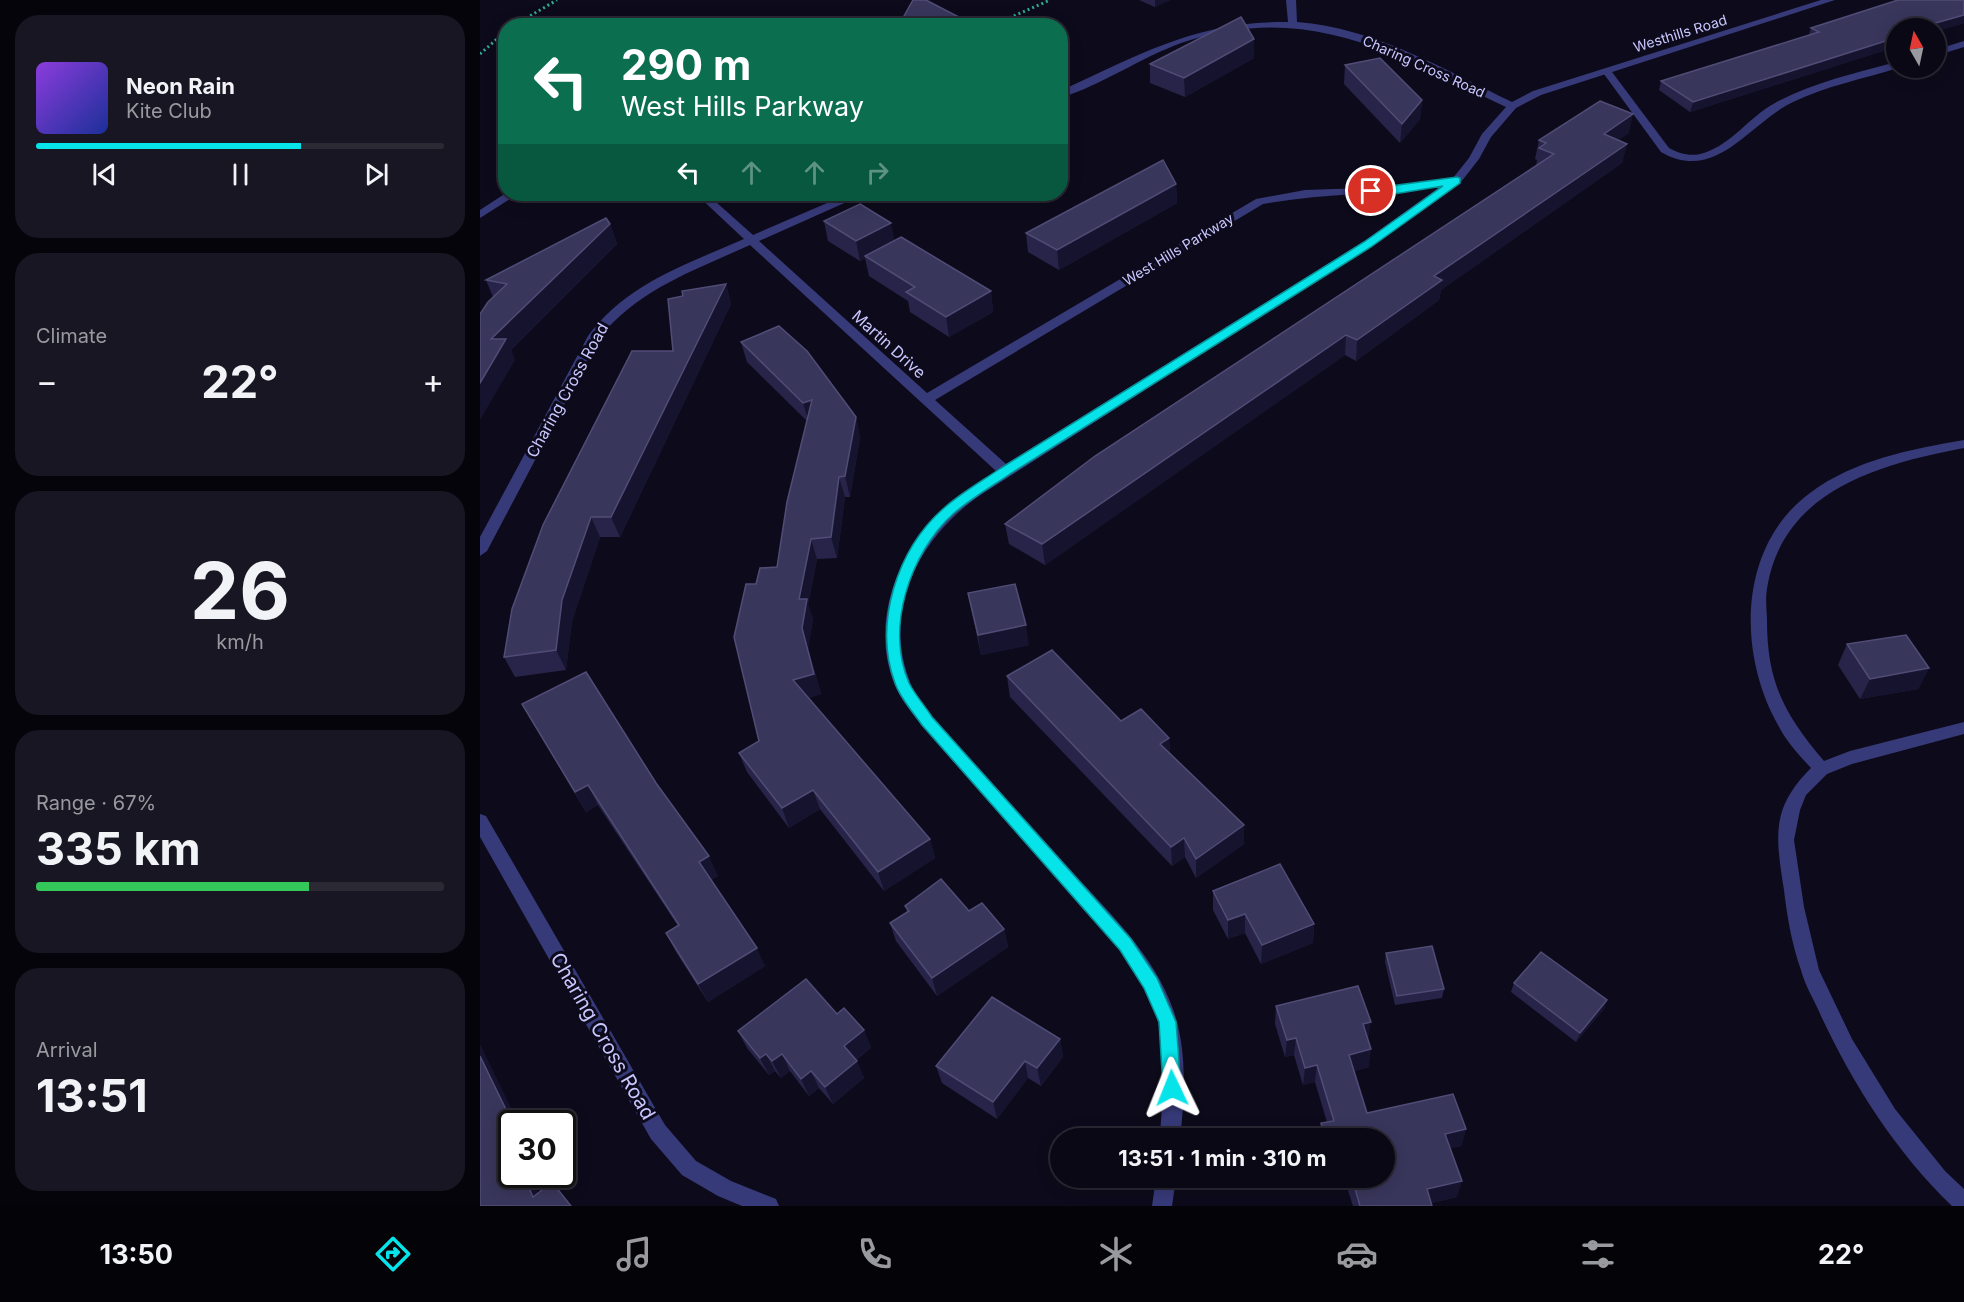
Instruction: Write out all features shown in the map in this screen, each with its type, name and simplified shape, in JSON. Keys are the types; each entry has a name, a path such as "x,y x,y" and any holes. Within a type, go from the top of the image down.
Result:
{"street":[{"path":"1292,0 1293,26"},
{"name":"Westhills Road","path":"1606,70 1823,1"},
{"name":"Charing Cross Road","path":"1068,91 1180,39 1243,27 1293,26 1341,32 1378,44 1512,106"},
{"path":"1946,50 1964,44"},
{"path":"1170,1128 1173,1069 1167,1022 1151,983 1126,945 927,721 903,684 893,651 894,615 903,579 922,544 948,512 1005,471 1367,244 1457,180 1474,159 1486,136 1512,106 1547,89 1606,70 1665,150 1674,156 1689,159 1716,153 1775,107 1793,98 1886,68"},
{"name":"West Hills Parkway","path":"926,399 1260,201 1305,194 1394,190 1457,180"},
{"path":"480,216 502,201"},
{"name":"Martin Drive","path":"709,201 1005,471"},
{"name":"Charing Cross Road","path":"480,550 594,336 611,314 633,296 659,281 841,201"},
{"path":"1821,769 1785,724 1770,692 1761,653 1756,609 1767,554 1785,523 1810,500 1843,479 1875,464 1906,454 1964,444"},
{"path":"1964,728 1850,758 1821,769 1799,791 1791,810 1785,840 1795,907 1810,971 1845,1045 1888,1116 1938,1178 1964,1203"},
{"name":"Charing Cross Road","path":"480,821 658,1132 690,1168 725,1189 770,1206"},
{"path":"1162,1206 1165,1188"}],"path":[{"path":"527,18 557,0"},
{"path":"1009,18 1050,0"},
{"path":"480,54 498,38"}],"building":[{"path":"913,0 926,0 961,18 907,18 904,16"},
{"path":"1898,0 1964,0 1964,15 1946,20 1946,18 1886,18 1886,41 1693,102 1661,81 1819,32 1811,28"},
{"path":"1241,17 1254,39 1184,78 1150,64"},
{"path":"1380,58 1422,100 1402,124 1345,65"},
{"path":"1600,101 1633,114 1604,134 1627,144 1434,276 1442,280 1357,340 1346,335 1042,544 1005,524 1095,456 1554,154 1539,148 1546,143 1539,140"},
{"path":"1163,160 1176,184 1057,250 1026,233"},
{"path":"860,204 891,223 856,241 824,221"},
{"path":"606,218 610,224 491,339 506,339 480,383 480,314 488,302 507,284 486,280"},
{"path":"901,237 991,291 946,317 906,292 915,287 865,256"},
{"path":"726,284 611,517 591,517 562,600 556,650 504,657 512,609 543,525 632,351 673,351 668,299 683,296 682,291"},
{"path":"779,326 807,351 856,417 845,476 839,477 831,537 811,539 799,599 807,599 802,628 814,674 793,680 930,839 878,872 813,790 782,808 739,753 759,741 734,637 746,584 756,584 760,568 777,567 787,502 812,400 803,403 741,342"},
{"path":"1015,584 1026,625 978,635 968,593"},
{"path":"1906,635 1929,668 1870,679 1847,644"},
{"path":"1052,650 1121,721 1141,709 1169,738 1160,744 1244,825 1196,859 1184,838 1171,847 1007,676"},
{"path":"586,672 656,783 709,856 699,862 757,948 698,984 666,933 679,925 588,785 575,792 522,704"},
{"path":"1280,864 1314,924 1262,945 1245,914 1228,920 1213,891"},
{"path":"941,879 969,911 982,903 1004,929 932,978 890,923 909,911 905,906"},
{"path":"1432,946 1444,989 1397,996 1386,953"},
{"path":"1541,952 1607,1000 1580,1033 1514,983"},
{"path":"806,979 837,1014 844,1008 864,1030 844,1046 857,1061 825,1087 811,1071 801,1079 782,1054 772,1061 766,1054 760,1058 738,1031"},
{"path":"1358,986 1371,1022 1363,1024 1371,1049 1349,1055 1367,1113 1453,1094 1466,1129 1445,1134 1462,1181 1427,1189 1432,1206 1360,1206 1355,1188 1395,1188 1395,1128 1322,1128 1321,1123 1334,1121 1317,1065 1305,1068 1296,1038 1287,1040 1276,1006"},
{"path":"992,997 1060,1039 1037,1068 1025,1061 993,1102 936,1066"},
{"path":"480,1056 506,1110 498,1110 498,1188 529,1188 533,1197 544,1188 557,1188 571,1206 480,1206"}],"route":[{"path":"1172,1088 1173,1069 1167,1022 1151,983 1126,945 927,721 903,684 893,651 894,615 903,579 922,544 948,512 1005,471 1367,244 1457,180 1394,190 1371,191"}]}
